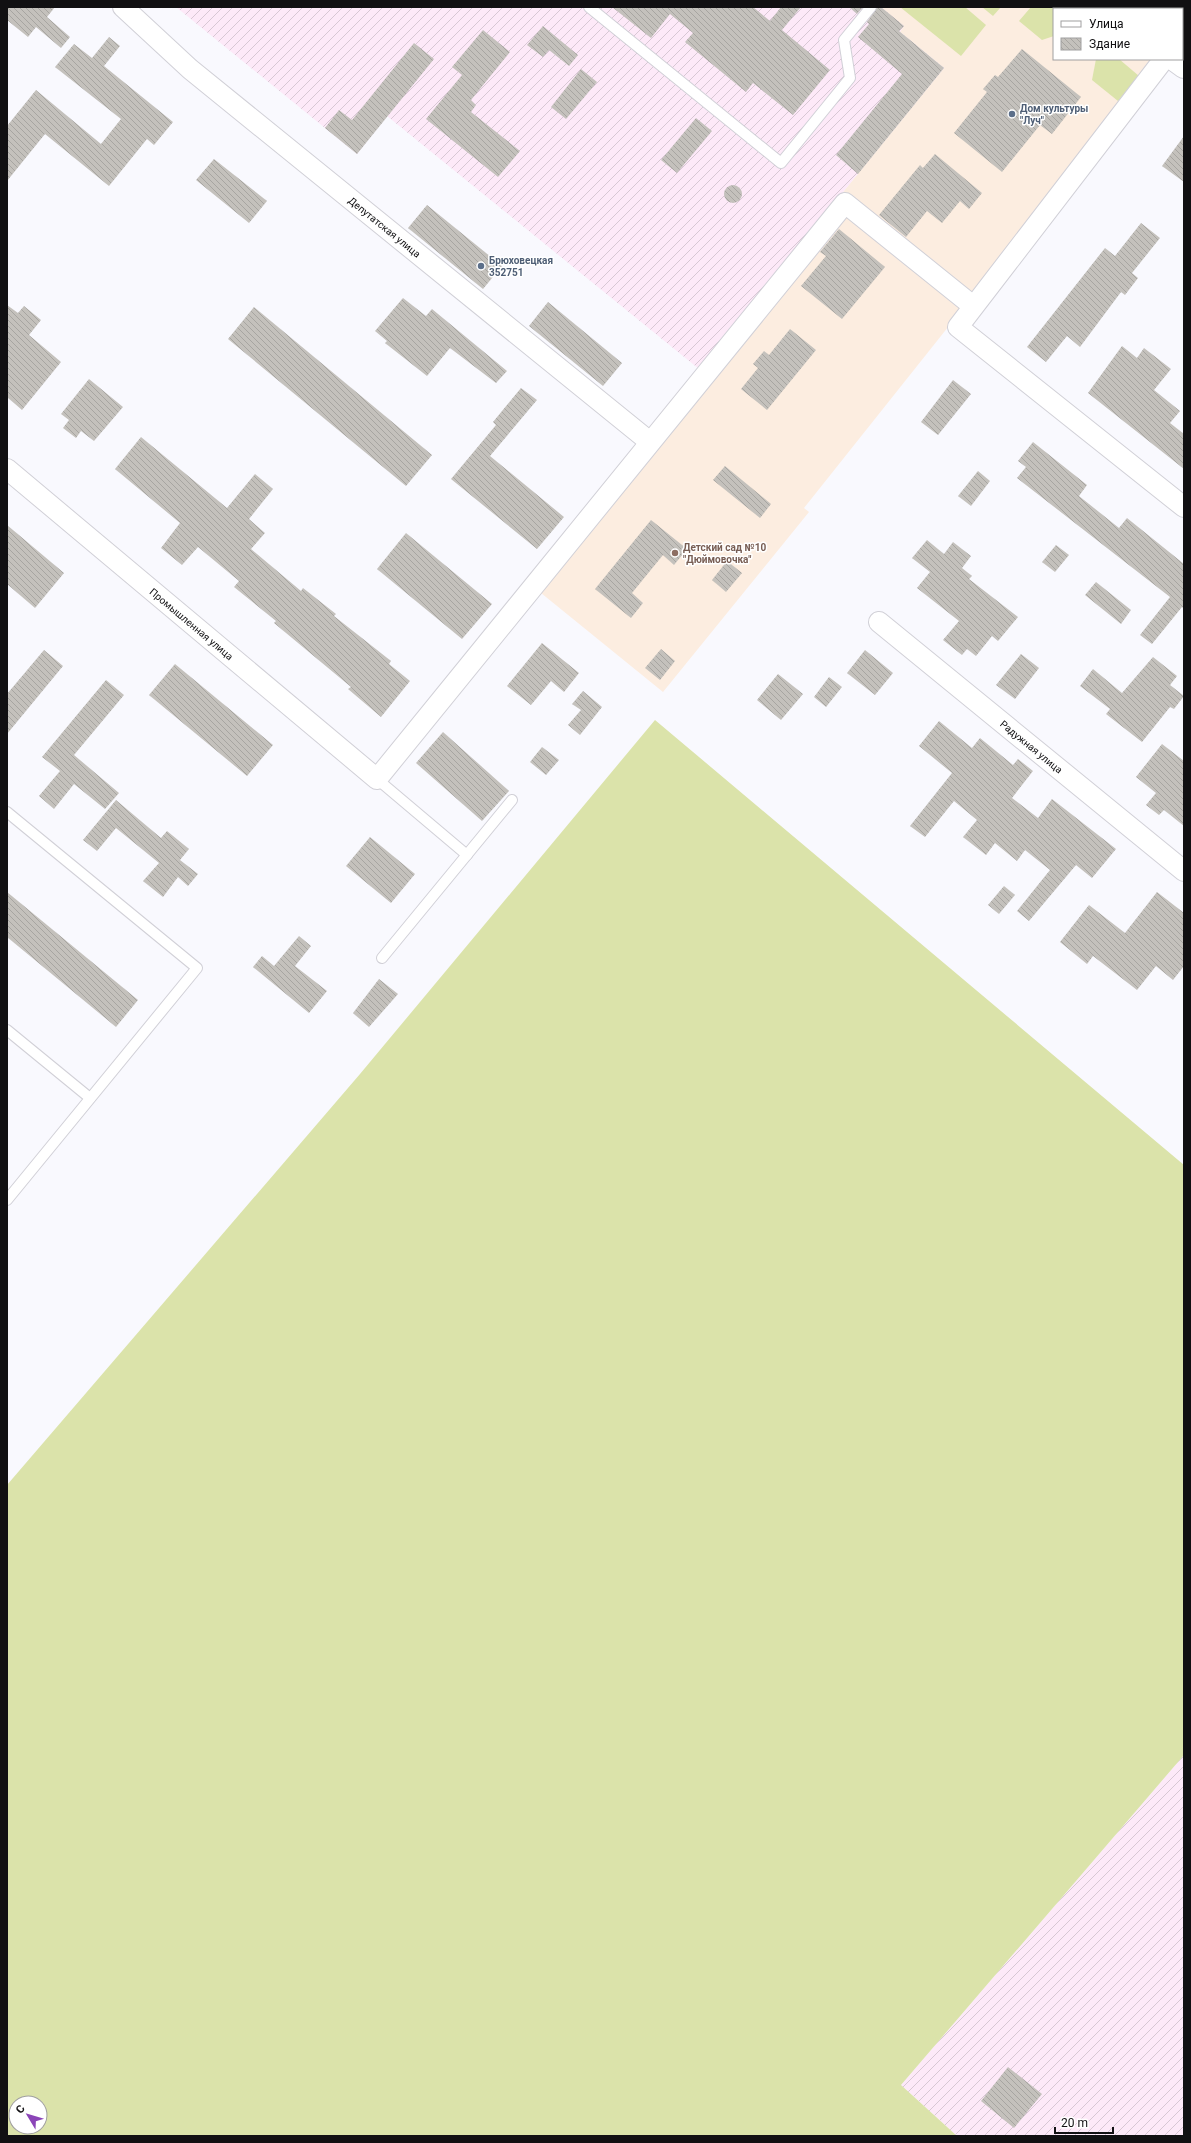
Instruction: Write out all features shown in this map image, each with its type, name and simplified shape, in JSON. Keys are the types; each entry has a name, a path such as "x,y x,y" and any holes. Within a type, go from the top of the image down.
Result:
{"main road":[{"path":"1174,60 1184,67"}],"street":[{"name":"Депутатская улица","path":"122,7 190,69 650,442"},
{"path":"1163,60 958,326 1184,507"},
{"path":"377,779 845,203 973,306"},
{"name":"Промышленная улица","path":"7,469 377,779"},
{"name":"Радужная улица","path":"879,622 1184,871"}],"lane":[{"path":"589,7 781,163 850,78 844,40 871,7"},
{"path":"377,779 467,855"},
{"path":"382,958 512,800"},
{"path":"7,812 197,968 7,1200"},
{"path":"7,1030 90,1098"}],"shaded area":[{"path":"176,7 881,7 904,26 900,32 944,68 699,369 387,116 357,154"},
{"path":"882,7 1091,7 1092,8 1053,8 1053,60 1155,60 972,297 804,508 809,512 663,692 541,593 713,381 699,369 944,68 899,31"},
{"path":"1184,1755 1184,2136 957,2136 901,2085"}],"green space":[{"path":"900,7 965,7 986,25 961,56"},
{"path":"982,7 1001,7 993,16"},
{"path":"1031,7 1056,8 1053,8 1053,36 1042,40 1019,21"},
{"path":"1133,7 1184,7 1184,45 1183,8"},
{"path":"1096,60 1120,60 1139,76 1118,101 1092,80"},
{"path":"655,720 1184,1165 1184,1755 901,2085 957,2136 7,2136 7,1485 360,1074"}],"building":[{"path":"7,7 55,7 47,17 70,37 61,48 36,27 28,37 7,20"},
{"path":"612,7 753,7 770,21 781,7 801,7 782,30 830,70 793,115 753,83 746,92 685,42 693,33 670,14 651,38"},
{"path":"849,7 863,7 857,14"},
{"path":"877,7 881,7 904,26 899,31 944,68 858,174 836,155 902,74 858,37 869,24 867,22"},
{"path":"543,26 578,55 569,66 549,50 543,57 527,45"},
{"path":"483,30 510,52 471,100 476,105 471,112 520,151 498,177 426,119 462,75 452,67"},
{"path":"109,37 120,46 104,66 173,122 154,145 147,139 109,186 45,134 7,181 7,126 36,90 101,144 121,119 55,67 74,44 92,58"},
{"path":"414,43 434,59 357,154 325,128 339,110 352,120"},
{"path":"1022,49 1081,97 1052,134 1040,125 1002,172 954,133 987,92 983,89 995,75 998,77"},
{"path":"581,69 597,82 566,119 551,107"},
{"path":"696,118 712,131 677,173 661,160"},
{"path":"1184,136 1184,182 1162,166"},
{"path":"935,154 982,193 969,209 960,201 942,223 927,211 906,237 879,215 920,165 923,168"},
{"path":"214,159 267,201 249,223 196,180"},
{"path":"733,185 739,188 742,194 739,200 733,203 727,200 724,194 727,188"},
{"path":"427,205 502,266 483,289 408,228"},
{"path":"1141,223 1160,238 1132,273 1138,278 1125,295 1121,292 1080,347 1067,336 1046,362 1027,347 1105,248 1115,256"},
{"path":"839,229 885,267 842,319 801,286 826,256 820,252"},
{"path":"403,298 426,316 432,309 507,371 496,383 450,348 427,376 385,343 387,341 375,331"},
{"path":"548,302 622,363 603,386 529,326"},
{"path":"7,305 18,313 24,306 41,320 29,335 61,362 22,410 7,397"},
{"path":"254,307 432,455 406,486 228,339"},
{"path":"790,329 816,350 767,410 741,389 758,368 753,364 764,351 769,355"},
{"path":"1122,346 1137,358 1144,348 1171,369 1154,390 1180,411 1170,423 1184,434 1184,469 1088,393"},
{"path":"89,379 123,407 94,441 81,431 76,438 63,428 69,420 61,414"},
{"path":"953,380 971,394 938,435 921,422"},
{"path":"521,388 537,400 490,456 564,517 537,549 451,479 496,425 493,422"},
{"path":"141,437 227,508 255,474 273,489 249,519 265,533 251,549 301,591 303,588 336,614 334,616 391,661 389,664 410,681 381,717 348,689 351,687 274,623 276,621 234,587 239,581 198,547 182,565 161,548 180,523 115,469"},
{"path":"1033,442 1087,485 1079,496 1119,528 1127,518 1184,564 1184,609 1182,607 1152,644 1140,635 1170,597 1017,478 1026,467 1018,461"},
{"path":"725,466 771,504 760,518 713,480"},
{"path":"978,471 990,481 971,506 958,496"},
{"path":"651,520 687,549 674,565 663,555 632,593 643,603 631,618 595,589"},
{"path":"7,525 64,573 35,608 7,584"},
{"path":"406,533 492,604 462,639 377,569"},
{"path":"927,540 944,554 953,542 971,556 962,568 972,576 969,579 1018,617 998,641 992,636 976,656 967,649 962,655 943,640 959,621 917,588 930,572 912,558"},
{"path":"1056,545 1069,555 1055,572 1042,562"},
{"path":"727,561 742,573 726,592 712,580"},
{"path":"1096,582 1131,610 1121,624 1085,595"},
{"path":"542,643 579,673 564,692 551,681 531,705 507,686"},
{"path":"661,649 675,661 660,680 645,668"},
{"path":"44,650 63,666 7,734 7,694"},
{"path":"865,650 893,673 875,695 847,673"},
{"path":"1021,654 1039,668 1015,699 996,685"},
{"path":"1153,657 1177,676 1170,685 1184,696 1174,709 1170,707 1142,742 1106,714 1110,709 1080,686 1093,669 1122,693"},
{"path":"175,664 273,745 247,776 149,695"},
{"path":"778,674 803,694 781,720 757,700"},
{"path":"829,677 842,687 826,707 814,697"},
{"path":"106,680 124,695 74,755 119,793 105,809 74,784 54,809 39,796 60,771 42,757"},
{"path":"583,691 602,707 580,735 568,725 581,710 572,704"},
{"path":"939,721 972,748 980,738 1013,765 1018,759 1033,771 1012,798 1038,818 1052,799 1116,849 1092,878 1076,865 1029,921 1017,911 1050,870 1025,850 1017,861 995,843 986,855 963,837 977,820 954,801 925,837 910,826 952,773 919,746"},
{"path":"443,732 509,791 482,821 416,763"},
{"path":"1162,744 1184,761 1184,826 1164,810 1159,815 1146,805 1156,793 1136,777"},
{"path":"542,747 559,760 546,775 530,762"},
{"path":"116,800 161,838 167,831 189,849 180,860 198,874 188,886 178,877 163,897 143,881 159,863 116,828 97,851 83,840"},
{"path":"370,837 415,874 391,903 346,866"},
{"path":"1004,886 1015,895 999,914 988,905"},
{"path":"7,892 138,1000 116,1027 7,937"},
{"path":"1157,892 1184,913 1184,966 1173,980 1156,966 1137,990 1093,956 1087,964 1060,942 1089,905 1125,933"},
{"path":"299,936 311,946 295,966 327,991 309,1013 253,967 262,956 274,966"},
{"path":"379,979 398,994 369,1027 353,1013"},
{"path":"1008,2067 1042,2094 1014,2128 981,2101"}],"place":[{"name":"Дом культуры \"Луч\"","path":"1012,114"},
{"name":"Брюховецкая 352751","path":"481,266"},
{"name":"Детский сад №10 \"Дюймовочка\"","path":"675,553"}]}
